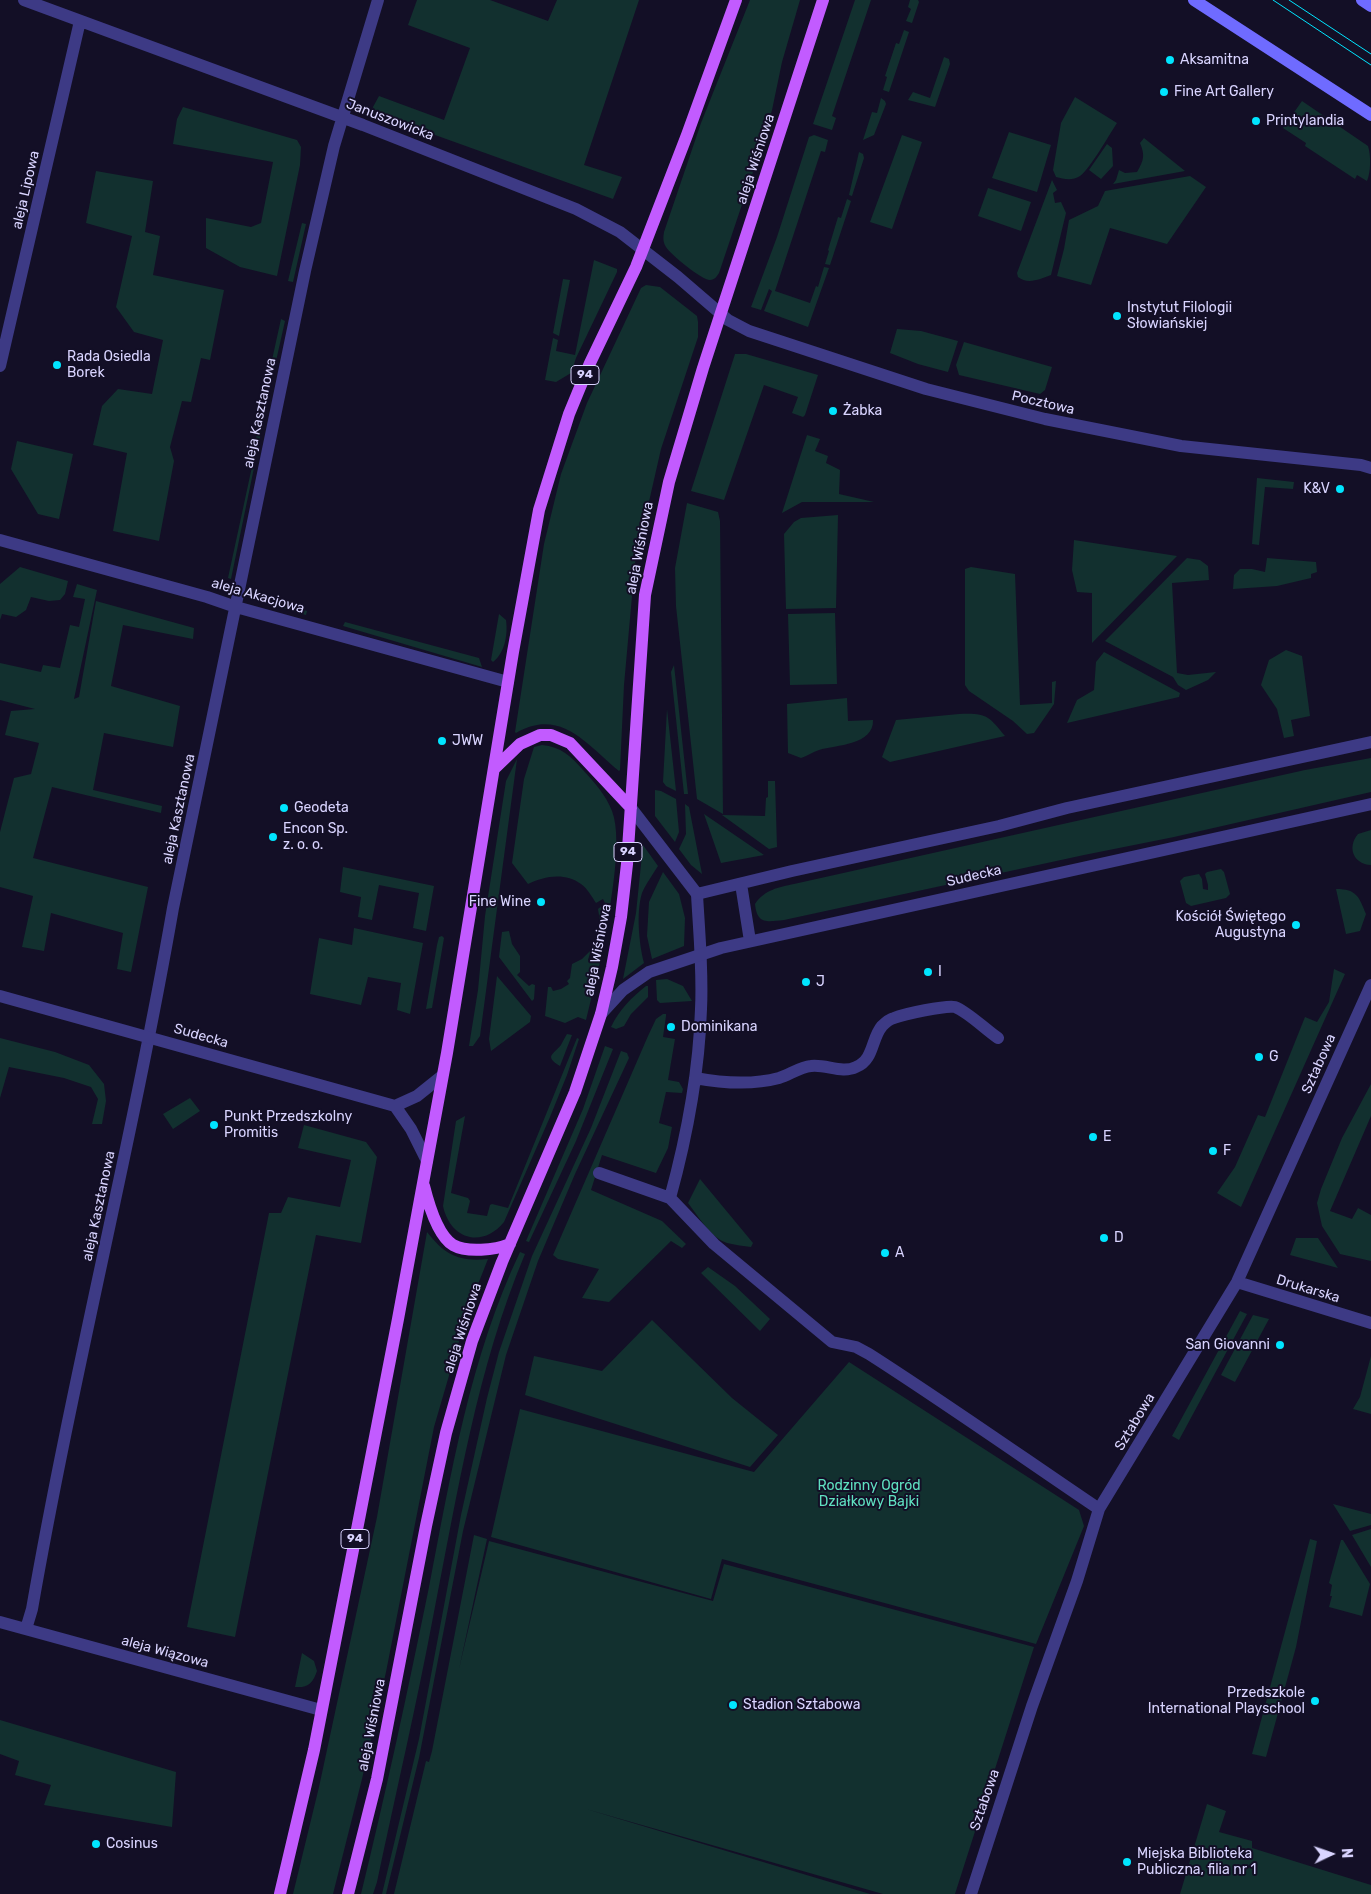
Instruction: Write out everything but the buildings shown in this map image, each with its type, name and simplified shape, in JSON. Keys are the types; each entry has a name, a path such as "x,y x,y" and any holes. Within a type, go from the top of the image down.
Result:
{"main road":[{"name":"94","path":"280,1894 314,1750 383,1400 427,1162 539,510 569,414 590,363 631,279 687,135 736,0"},
{"name":"aleja Wiśniowa","path":"348,1894 377,1779 446,1433 472,1341 510,1244 575,1092 601,1014 612,967 621,918 627,864 645,595 669,482 823,0"},
{"path":"1194,0 1371,115"},
{"path":"1362,0 1371,6"},
{"path":"494,768 520,744 540,735 551,735 570,743 631,808"},
{"path":"423,1183 430,1209 443,1234 453,1245 488,1250 510,1244"}],"street":[{"name":"Januszowicka","path":"24,0 343,118 571,207 620,232 643,248 721,315"},
{"name":"aleja Kasztanowa","path":"26,1629 32,1609 72,1403 155,1010 173,908 304,271 334,146 378,0"},
{"name":"aleja Lipowa","path":"0,366 80,21"},
{"name":"Pocztowa","path":"721,315 749,331 904,382 1045,419 1181,446 1361,465 1371,468"},
{"name":"aleja Akacjowa","path":"0,540 207,596 236,606 508,682"},
{"path":"697,894 999,826 1066,808 1371,742"},
{"name":"Sudecka","path":"601,1014 623,990 649,972 701,953 1371,804"},
{"path":"631,808 697,894 702,1008 695,1078 677,1172 670,1198"},
{"path":"741,884 750,941"},
{"name":"Sztabowa","path":"971,1894 1032,1706 1077,1581 1100,1509 1237,1282 1371,985"},
{"name":"Sudecka","path":"0,996 394,1106"},
{"path":"695,1078 720,1082 757,1082 778,1078 811,1066 846,1070 856,1068 870,1055 877,1034 893,1018 945,1007 955,1007 998,1038"},
{"path":"427,1162 411,1129 394,1106 417,1096 442,1076"},
{"path":"599,1173 670,1198 714,1244 832,1342 856,1346 869,1354 964,1415 1020,1456 1100,1509"},
{"name":"Drukarska","path":"1237,1282 1371,1323"},
{"name":"aleja Wiązowa","path":"0,1622 322,1710"}],"green space":[{"path":"417,0 490,0 548,21 557,0 639,0 584,165 622,177 613,199 374,113 373,107 379,96 444,120 470,48 408,25"},
{"path":"750,0 800,0 782,62 763,142 719,273 715,279 710,280 694,272 669,251 665,245 664,232 701,123"},
{"path":"855,0 871,0 832,116 836,118 832,130 813,124"},
{"path":"910,0 918,0 919,2 912,23 906,21 911,9 908,7"},
{"path":"904,30 909,32 889,92 883,90 887,77 885,76 896,43 899,44"},
{"path":"944,57 949,59 950,64 935,107 908,100 913,92 930,98"},
{"path":"1075,97 1117,123 1084,172 1077,178 1065,179 1056,177 1053,170 1061,123"},
{"path":"881,98 886,104 874,135 863,140 872,112 877,113"},
{"path":"1302,101 1368,146 1370,163 1367,181 1357,175 1355,179 1305,146 1306,143 1283,128"},
{"path":"183,107 297,140 301,147 300,165 277,276 240,267 206,248 206,218 251,227 261,223 273,162 173,144 177,119"},
{"path":"1009,132 1051,145 1037,192 992,178"},
{"path":"814,135 828,140 825,152 821,151 775,291 810,303 816,286 818,287 824,267 829,268 808,327 764,311 772,291 769,289 761,310 751,307 777,237 809,137"},
{"path":"902,135 922,142 892,229 870,222"},
{"path":"1144,138 1185,171 1113,184 1119,170 1125,173 1137,172 1143,154 1140,143"},
{"path":"1107,144 1112,148 1113,166 1101,179 1089,170"},
{"path":"859,152 863,154 864,158 852,196 849,195"},
{"path":"96,171 153,181 145,232 160,236 153,275 224,290 210,360 201,358 191,402 182,401 170,447 174,461 159,541 113,531 127,453 93,445 102,406 118,389 152,394 163,340 134,332 116,307 132,236 86,223"},
{"path":"1190,176 1206,187 1167,244 1110,228 1091,285 1057,276 1069,220 1098,206 1105,191"},
{"path":"1052,180 1057,190 1053,193 1055,203 1061,202 1066,213 1051,275 1026,281 1018,277 1017,273"},
{"path":"988,188 1031,202 1021,231 978,216"},
{"path":"847,199 851,201 830,265 825,264 838,217 841,218"},
{"path":"302,223 306,224 293,282 288,281"},
{"path":"594,260 617,269 617,272 576,358 571,373 556,382 545,380 553,338 558,340 556,351 575,355"},
{"path":"563,279 570,280 559,336 553,333"},
{"path":"646,285 660,287 697,316 698,337 661,449 635,563 624,685 619,771 572,732 560,727 547,724 532,726 515,732 544,544 561,474 587,403 641,288"},
{"path":"281,319 285,321 274,370 270,369"},
{"path":"897,329 921,331 958,341 948,372 918,364 890,353"},
{"path":"964,342 1052,367 1045,390 1040,394 959,375 956,365"},
{"path":"735,354 746,354 818,375 803,417 792,413 798,397 764,385 724,500 691,491"},
{"path":"265,398 268,399 256,456 252,456"},
{"path":"807,435 820,439 815,451 828,456 826,463 840,470 839,494 874,502 802,502 782,513"},
{"path":"17,441 73,454 59,519 38,514 11,469"},
{"path":"253,462 255,463 231,579 228,578"},
{"path":"1257,478 1294,482 1293,489 1265,487 1259,545 1252,544"},
{"path":"687,503 718,512 720,521 723,814 697,799 676,606 675,568"},
{"path":"838,515 836,608 786,609 784,534 794,522 801,518"},
{"path":"1074,540 1177,556 1092,643 1092,593 1077,592 1072,570"},
{"path":"1187,558 1200,560 1208,566 1209,580 1172,583 1177,673 1188,675 1216,672 1208,680 1186,690 1178,685 1173,677 1105,641"},
{"path":"1267,558 1316,562 1317,572 1311,574 1311,578 1277,586 1233,589 1234,575 1240,569 1265,572"},
{"path":"20,567 68,581 65,594 60,600 49,601 31,597 26,610 16,617 2,614 0,620 0,584"},
{"path":"971,567 1015,574 1020,705 1052,703 1052,682 1056,681 1054,704 1034,733 1027,734 1013,721 969,691 965,685 965,569"},
{"path":"77,584 97,590 74,699 79,697 96,601 194,628 193,639 123,625 111,686 180,706 173,747 104,733 93,790 162,806 161,813 52,787 33,858 148,887 131,972 117,969 123,933 51,913 44,951 22,947 33,896 0,887 0,832 14,778 31,774 39,743 5,735 11,711 35,709 0,700 0,663 41,672 43,665 60,668 70,625 79,627 85,599 73,597"},
{"path":"270,600 307,611 306,615 268,604"},
{"path":"835,613 837,684 790,685 788,614"},
{"path":"499,614 506,620 507,631 503,648 493,662 491,660"},
{"path":"345,622 479,658 482,667 343,626"},
{"path":"1286,650 1302,656 1310,716 1291,720 1294,736 1284,738 1277,709 1261,685 1269,660"},
{"path":"1104,652 1180,693 1179,697 1067,723 1077,700 1094,690 1096,662"},
{"path":"674,665 688,794 684,794 671,672"},
{"path":"847,698 848,721 873,720 872,728 867,735 853,742 819,750 801,758 788,753 787,704"},
{"path":"667,709 676,791 666,786 663,782"},
{"path":"975,714 986,717 1005,736 890,762 882,757 896,720"},
{"path":"542,745 560,750 574,760 599,789 612,811 615,825 616,860 602,952 592,949 599,930 598,909 605,903 603,899 596,903 583,886 575,880 568,878 554,876 528,884 512,863 524,779 534,747"},
{"path":"1371,758 1371,792 1174,837 784,920 767,921 760,918 756,911 755,904 763,895 783,886 1305,770"},
{"path":"517,759 480,1036 473,1046 469,1046 478,990 485,916 506,781"},
{"path":"768,781 775,781 777,847 769,849 722,815 765,816"},
{"path":"655,790 676,799 679,832 675,842 655,816"},
{"path":"685,804 689,807 702,874 691,865 679,849 686,834"},
{"path":"704,814 764,855 721,863"},
{"path":"1371,830 1371,865 1360,862 1356,858 1353,844 1358,834"},
{"path":"643,845 658,866 642,893 640,901 639,928 644,963 623,979 636,913"},
{"path":"343,867 434,886 426,931 413,928 419,893 379,885 372,920 358,917 361,897 340,892"},
{"path":"1221,869 1224,872 1230,894 1226,898 1191,906 1186,903 1180,881 1184,877 1199,874 1202,879 1203,889 1208,890 1205,874"},
{"path":"663,872 679,894 685,918 684,946 652,959 647,936 649,902"},
{"path":"1336,889 1353,892 1359,899 1366,914 1360,931 1346,934"},
{"path":"354,928 423,943 410,1014 397,1010 401,983 368,977 361,1005 310,994 319,938 352,945"},
{"path":"509,931 512,944 520,956 520,972 517,975 529,986 535,985 534,999 532,1001 499,957 502,932"},
{"path":"442,936 444,938 432,1008 426,1009 437,945 439,937"},
{"path":"591,950 588,960 600,962 586,1020 578,1017 565,1023 545,1016 548,987 551,987 553,991 569,984 567,981 570,978 572,964 582,959"},
{"path":"1334,969 1345,974 1241,1207 1217,1193 1235,1167 1258,1115 1265,1117 1305,1017 1317,1022 1329,1002"},
{"path":"497,976 531,1016 530,1022 491,1051 489,1039"},
{"path":"667,979 683,986 692,1001 660,1003 657,1000 656,980"},
{"path":"648,986 648,997 631,1014 624,1026 616,1029 611,1027 626,1004"},
{"path":"666,1014 666,1016 663,1037 675,1039 668,1080 679,1082 683,1089 682,1093 666,1092 659,1123 672,1127 668,1148 656,1173 602,1155 591,1190 662,1221 686,1244 682,1248 671,1241 609,1302 582,1298 599,1269 558,1259 553,1255 648,1036 656,1019"},
{"path":"567,1034 572,1035 560,1066 551,1058"},
{"path":"0,1038 55,1052 89,1065 104,1084 106,1101 102,1124 92,1124 98,1099 91,1087 64,1078 9,1067 0,1098"},
{"path":"577,1038 579,1039 567,1075 504,1222 486,1236 468,1237 460,1233 452,1226 443,1206 456,1121 465,1116 451,1193 468,1198 470,1201 467,1213 487,1216 492,1204 508,1208"},
{"path":"605,1046 613,1049 576,1141 529,1242 526,1241 583,1109"},
{"path":"621,1051 627,1053 629,1058 575,1174 538,1261 506,1355 463,1531 419,1758 386,1894 382,1894 419,1739 461,1515 499,1352 532,1256 591,1128"},
{"path":"1371,1084 1371,1116 1330,1211 1352,1219 1358,1208 1371,1215 1371,1261 1340,1254 1322,1226 1317,1203 1342,1138"},
{"path":"190,1098 200,1111 173,1129 163,1114"},
{"path":"304,1125 366,1142 377,1157 361,1243 316,1235 235,1637 187,1627 269,1213 281,1213 288,1197 340,1207 351,1160 298,1148"},
{"path":"700,1179 753,1243 751,1247 730,1244 721,1240 710,1232 688,1203"},
{"path":"427,1232 440,1246 453,1255 469,1259 488,1259 469,1307 434,1427 386,1672 362,1779 333,1894 293,1894 319,1787 377,1517"},
{"path":"1296,1238 1318,1238 1338,1268 1290,1255"},
{"path":"520,1252 525,1254 508,1297 494,1341 470,1430 421,1680 377,1882 373,1894 361,1894 405,1703 464,1416 488,1333"},
{"path":"708,1267 735,1286 770,1319 760,1331 701,1273"},
{"path":"1240,1311 1247,1314 1179,1440 1172,1436"},
{"path":"1253,1315 1269,1319 1235,1382 1221,1375"},
{"path":"652,1320 732,1398 778,1435 750,1467 525,1395 534,1356 602,1371"},
{"path":"1371,1356 1371,1414 1353,1409 1360,1397"},
{"name":"Rodzinny Ogród Działkowy Bajki","path":"849,1362 1079,1510 1084,1526 1036,1644 722,1559 711,1599 491,1537 520,1409 754,1472"},
{"path":"1333,1504 1371,1514 1371,1525 1350,1531"},
{"path":"1371,1529 1371,1567 1352,1535"},
{"name":"Stadion Sztabowa","path":"474,1535 487,1539 459,1669 489,1541 713,1601 724,1564 1034,1647 955,1894 883,1894 586,1809 870,1894 394,1894 426,1761 429,1762 432,1751"},
{"path":"1310,1539 1317,1541 1296,1647 1266,1757 1252,1754"},
{"path":"1341,1540 1343,1540 1370,1584 1362,1616 1329,1607 1332,1585 1329,1583"},
{"path":"302,1653 314,1661 317,1671 314,1679 307,1686 295,1687"},
{"path":"0,1720 176,1772 172,1827 44,1805 51,1785 15,1775 19,1761 0,1754"},
{"path":"1207,1804 1226,1811 1219,1832 1252,1841 1252,1848 1371,1885 1371,1894 1180,1894"}],"tram line":[{"path":"1273,0 1371,65"},
{"path":"1289,0 1371,54"}],"place":[{"name":"Aksamitna","path":"1170,60"},
{"name":"Fine Art Gallery","path":"1164,92"},
{"name":"Printylandia","path":"1256,121"},
{"name":"Instytut Filologii Słowiańskiej","path":"1117,316"},
{"name":"Rada Osiedla Borek","path":"57,365"},
{"name":"Żabka","path":"833,411"},
{"name":"K&V","path":"1340,489"},
{"name":"JWW","path":"442,741"},
{"name":"Geodeta","path":"284,808"},
{"name":"Encon Sp. z. o. o.","path":"273,837"},
{"name":"Fine Wine","path":"541,902"},
{"name":"Kościół Świętego Augustyna","path":"1296,925"},
{"name":"I","path":"928,972"},
{"name":"J","path":"806,982"},
{"name":"Dominikana","path":"671,1027"},
{"name":"G","path":"1259,1057"},
{"name":"Punkt Przedszkolny Promitis","path":"214,1125"},
{"name":"E","path":"1093,1137"},
{"name":"F","path":"1213,1151"},
{"name":"D","path":"1104,1238"},
{"name":"A","path":"885,1253"},
{"name":"San Giovanni","path":"1280,1345"},
{"name":"Przedszkole International Playschool","path":"1315,1701"},
{"name":"Stadion Sztabowa","path":"733,1705"},
{"name":"Cosinus","path":"96,1844"},
{"name":"Miejska Biblioteka Publiczna, filia nr 1","path":"1127,1862"}]}
